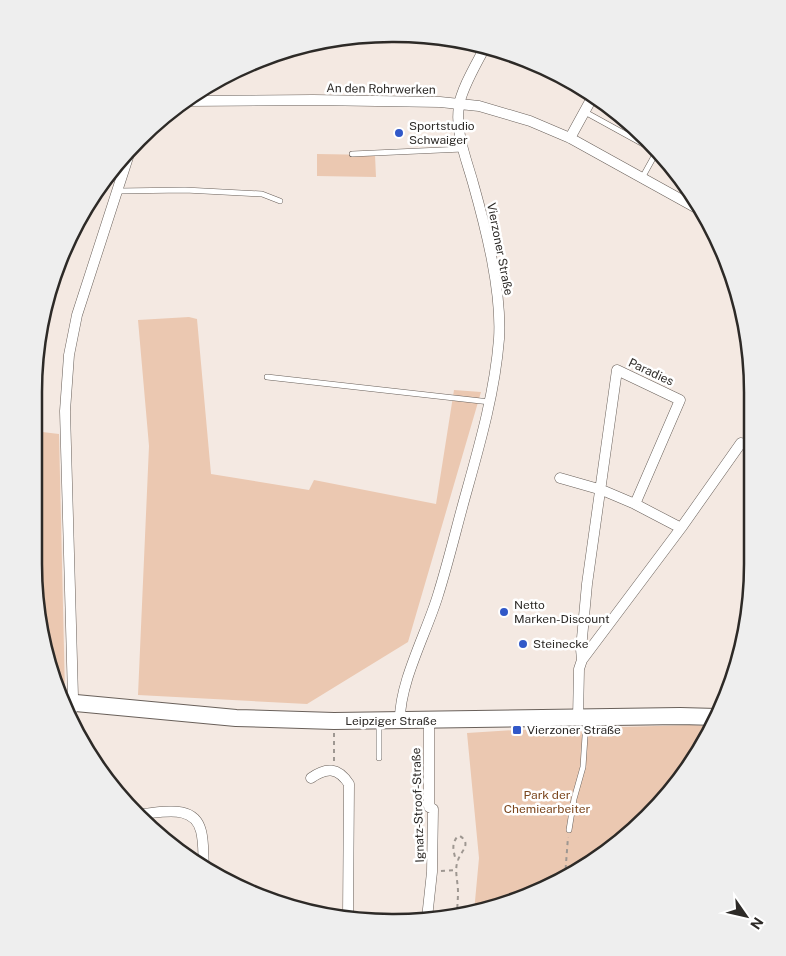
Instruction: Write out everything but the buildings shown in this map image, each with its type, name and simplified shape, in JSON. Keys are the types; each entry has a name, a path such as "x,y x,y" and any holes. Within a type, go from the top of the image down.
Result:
{"main road":[{"name":"Leipziger Straße","path":"74,708 334,721 707,717"}],"street":[{"name":"Vierzoner Straße","path":"400,721 401,704 406,684 438,596 490,402 496,365 499,336 494,274 482,218 463,149 458,121 459,104 482,54"},
{"name":"An den Rohrwerken","path":"200,101 313,100 479,106 530,120 570,138 687,203"},
{"path":"570,138 589,103"},
{"path":"70,699 65,411 69,355 77,315 125,167"},
{"name":"Paradies","path":"582,660 581,648 587,584 602,490 617,370 680,400 635,504"},
{"name":"Paradies","path":"582,718 579,669 582,660 681,528 741,443"},
{"path":"560,478 602,490 635,504 681,528"},
{"name":"Ignatz-Stroof-Straße","path":"428,720 429,807 433,809 432,872 428,912"},
{"path":"310,778 320,772 334,771 343,774 349,784 348,911"},
{"path":"148,814 185,812 192,816 201,832 203,857"}],"lane":[{"path":"584,111 635,139"},
{"path":"352,154 463,149"},
{"path":"642,178 653,157"},
{"path":"118,190 185,190 262,194 280,201"},
{"path":"267,377 490,402"},
{"path":"569,830 574,799 583,767 582,718"},
{"path":"379,721 379,758"}],"path":[{"path":"334,721 334,771"},
{"path":"566,868 569,830"},
{"path":"457,908 456,870 458,860 466,847 465,842 460,836 454,842 453,848 455,858 458,860"},
{"path":"432,872 456,870"}],"green space":[{"path":"317,154 375,155 376,177 317,176"},
{"path":"189,317 197,319 211,474 309,490 314,480 436,504 454,390 481,392 408,642 307,704 138,695 149,446 138,320"},
{"path":"42,432 59,434 65,686 54,654 49,631 45,609 42,563"},
{"name":"Park der Chemiearbeiter","path":"703,726 684,758 657,794 624,827 568,867 527,887 475,904 479,858 467,733 516,730 517,733 522,730"}],"place":[{"name":"Sportstudio Schwaiger","path":"399,133"},
{"name":"Netto Marken-Discount","path":"504,612"},
{"name":"Steinecke","path":"523,644"},
{"name":"Vierzoner Straße","path":"517,730"}]}
